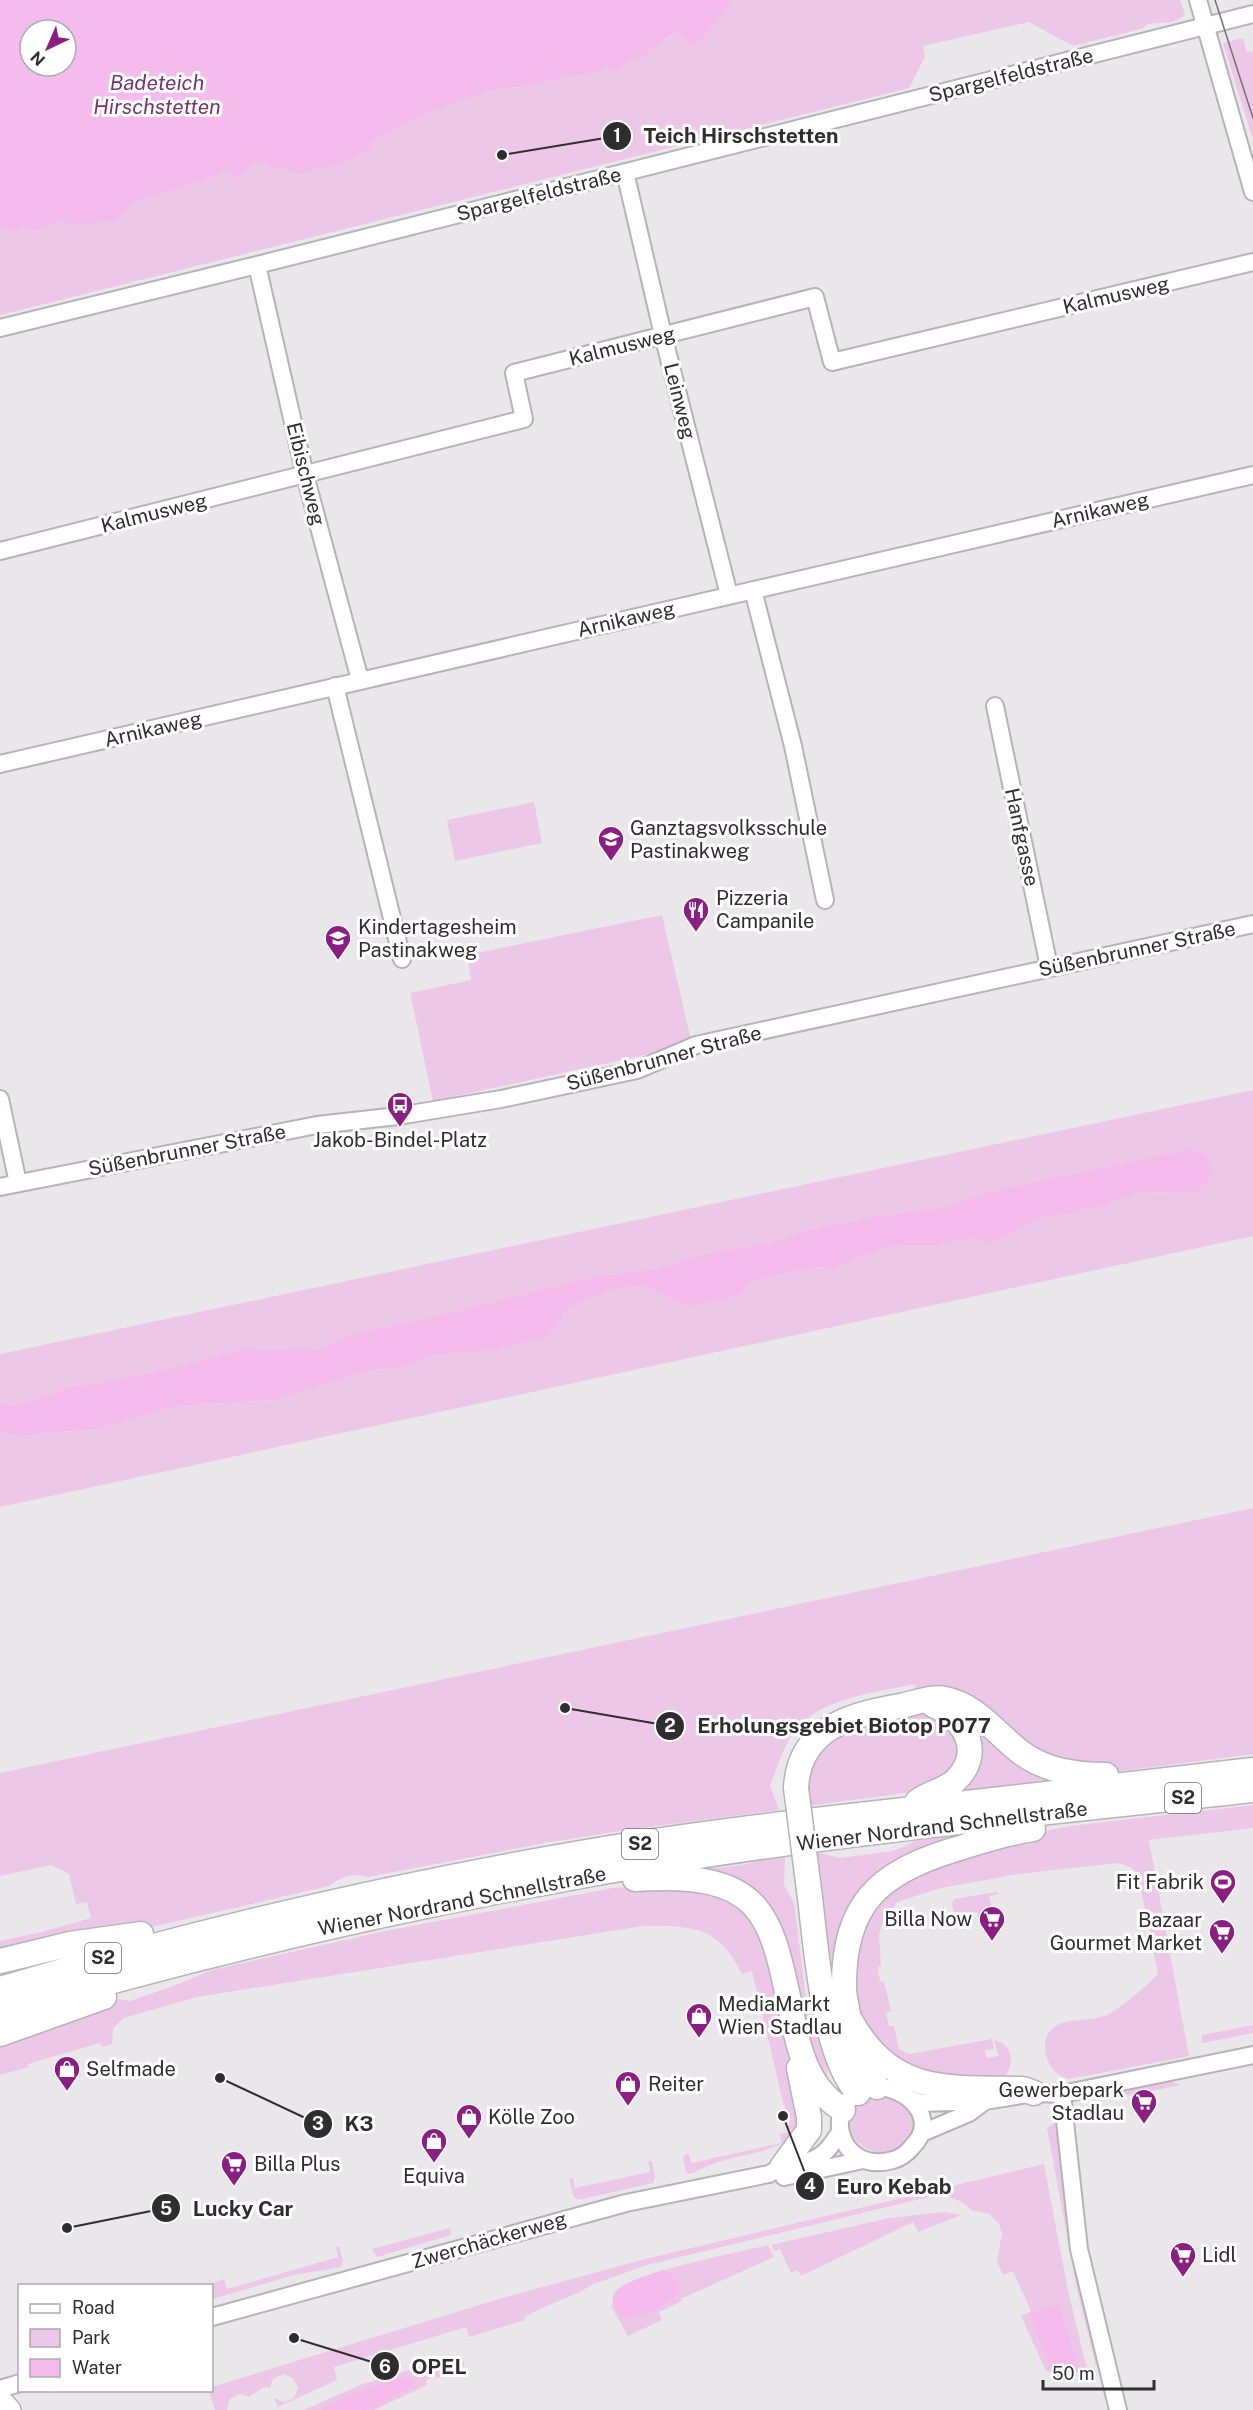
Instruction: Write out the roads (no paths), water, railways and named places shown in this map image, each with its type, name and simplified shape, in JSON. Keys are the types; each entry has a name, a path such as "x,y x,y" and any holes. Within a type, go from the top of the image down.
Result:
{"highway":[{"path":"944,1698 963,1705 982,1718 1021,1753 1041,1763 1062,1771 1084,1775 1107,1775 1119,1795 1093,1820 1015,1832 927,1858 896,1874 874,1889 861,1905 846,1957 844,1989 849,2018 854,2105 830,2037 796,1788 797,1771 809,1746 832,1726 878,1710 944,1698"},
{"path":"908,1809 925,1796 942,1791 957,1780 967,1766 970,1749 966,1732 956,1717 922,1701"},
{"name":"Wiener Nordrand Schnellstraße","path":"0,2013 159,1967 368,1918 588,1875 1119,1795 1253,1770"},
{"name":"Wiener Nordrand Schnellstraße","path":"0,1989 207,1931 408,1886 593,1851 691,1836 908,1809 1119,1795 1253,1790"},
{"path":"588,1875 604,1884 638,1879 677,1878 712,1882 749,1899 764,1917 774,1936 800,2051 813,2083 824,2096 854,2105"},
{"path":"0,1961 70,1944 124,1937 189,1924 207,1931"},
{"path":"0,2034 133,1986 159,1967"},
{"path":"826,2007 849,2047"},
{"path":"849,2018 871,2052 885,2065 910,2079 938,2086 1023,2089 1034,2092"},
{"path":"776,2171 809,2130 809,2117 799,2069 800,2051"}],"main road":[{"path":"0,2399 10,2410"}],"street":[{"path":"1198,0 1253,192"},
{"name":"Spargelfeldstraße","path":"0,328 257,266 1253,14"},
{"name":"Leinweg","path":"625,172 663,335 729,595"},
{"name":"Kalmusweg","path":"0,551 524,419 514,373 815,297 832,362 1253,262"},
{"name":"Eibischweg","path":"257,266 305,475 360,680"},
{"name":"Arnikaweg","path":"0,764 1253,475"},
{"path":"753,590 793,746 825,900"},
{"path":"335,686 402,959"},
{"name":"Hanfgasse","path":"995,706 1049,967"},
{"name":"Süßenbrunner Straße","path":"0,1187 317,1125 398,1116 501,1099 637,1070 696,1045 1253,924"},
{"path":"0,1099 18,1183"},
{"path":"863,2160 849,2150 854,2105 896,2091 922,2103 985,2102 1034,2092 1062,2094 1253,2055"},
{"path":"1062,2094 1079,2249 1118,2410"},
{"path":"910,2099 922,2117 924,2125 922,2133"},
{"path":"922,2133 969,2113 985,2102"},
{"name":"Zwerchäckerweg","path":"213,2317 626,2203 776,2171 818,2158 831,2145 854,2105"},
{"name":"Zwerchäckerweg","path":"776,2171 777,2178 863,2160 872,2162 895,2160 905,2154 922,2133"},
{"path":"0,2389 18,2384"}],"water":[{"name":"Badeteich Hirschstetten","path":"0,0 733,0 702,39 693,46 677,31 645,55 627,62 616,72 607,68 583,76 570,75 541,83 486,92 429,112 372,142 369,151 339,164 299,173 256,161 237,179 228,170 210,179 135,201 116,220 70,225 61,220 43,228 28,229 26,227 12,230 0,228"},
{"path":"1190,1149 1206,1155 1213,1175 1196,1193 1140,1192 1094,1208 1039,1219 991,1244 974,1238 939,1245 889,1246 833,1268 815,1267 752,1281 739,1296 688,1307 646,1287 626,1286 588,1298 569,1308 547,1338 492,1350 430,1356 408,1366 366,1371 275,1400 177,1406 96,1429 17,1436 0,1432 0,1404 24,1403 64,1389 154,1372 239,1350 320,1349 354,1333 441,1315 580,1280 668,1266 700,1254 773,1243 802,1231 884,1215 941,1208 991,1191"},
{"path":"662,2270 671,2274 677,2282 678,2289 675,2296 660,2307 625,2319 616,2309 613,2300 616,2293 631,2282"},
{"path":"1053,2305 1060,2310 1078,2370 1066,2374 1059,2374 1051,2365 1032,2318 1034,2312"},
{"path":"405,2377 411,2379 413,2387 366,2410 320,2410 362,2390"}],"tram line":[{"path":"1215,0 1253,118"}],"place":[{"name":"Teich Hirschstetten","path":"502,155"},
{"name":"Ganztagsvolksschule Pastinakweg","path":"611,862"},
{"name":"Pizzeria Campanile","path":"696,933"},
{"name":"Kindertagesheim Pastinakweg","path":"338,961"},
{"name":"Jakob-Bindel-Platz","path":"400,1128"},
{"name":"Erholungsgebiet Biotop P077","path":"565,1708"},
{"name":"Fit Fabrik","path":"1223,1905"},
{"name":"Billa Now","path":"992,1942"},
{"name":"Bazaar Gourmet Market","path":"1222,1955"},
{"name":"MediaMarkt Wien Stadlau","path":"699,2039"},
{"name":"K3","path":"220,2078"},
{"name":"Selfmade","path":"67,2092"},
{"name":"Reiter","path":"628,2107"},
{"name":"Euro Kebab","path":"783,2116"},
{"name":"Gewerbepark Stadlau","path":"1144,2125"},
{"name":"Kölle Zoo","path":"469,2140"},
{"name":"Equiva","path":"434,2164"},
{"name":"Billa Plus","path":"234,2187"},
{"name":"Lucky Car","path":"67,2228"},
{"name":"Lidl","path":"1183,2278"},
{"name":"OPEL","path":"294,2338"}]}
